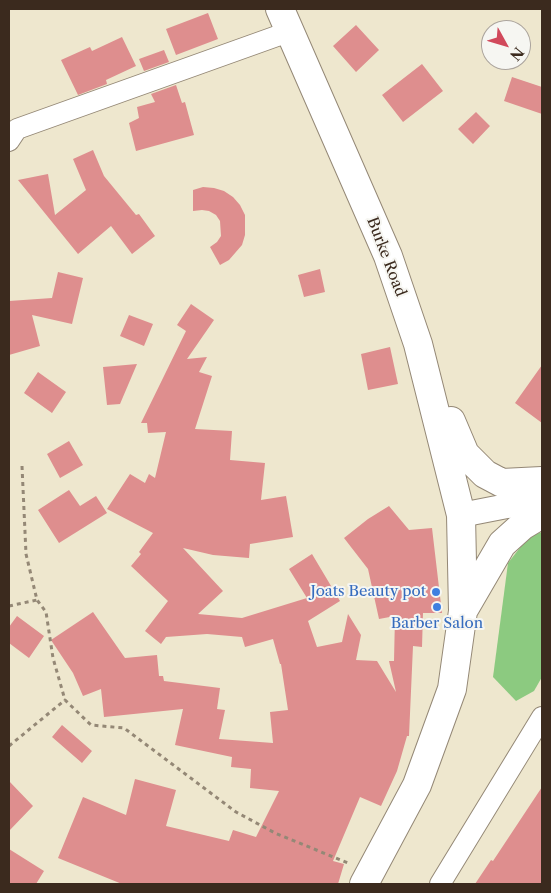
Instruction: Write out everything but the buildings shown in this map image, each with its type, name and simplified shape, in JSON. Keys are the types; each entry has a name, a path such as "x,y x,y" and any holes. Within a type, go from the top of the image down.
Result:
{"main road":[{"name":"Burke Road","path":"286,20 388,256 418,344 461,515 462,611 452,689 417,785 368,878"},
{"path":"418,344 465,454 476,466 502,483 542,482"},
{"path":"462,611 502,544 522,526 542,514"}],"street":[{"path":"9,141 17,129 286,20"},
{"path":"461,515 507,506 542,503"},
{"path":"440,884 542,717"}],"path":[{"path":"22,466 26,554 37,600 46,612 53,658 65,700 91,725 124,728 236,812 275,834 368,878"},
{"path":"9,606 37,600"},
{"path":"9,746 65,700"}],"green space":[{"path":"542,532 542,677 534,691 516,701 493,677 508,563 529,536"}],"place":[{"name":"Joats Beauty pot","path":"436,592"},
{"name":"Barber Salon","path":"437,607"}]}
